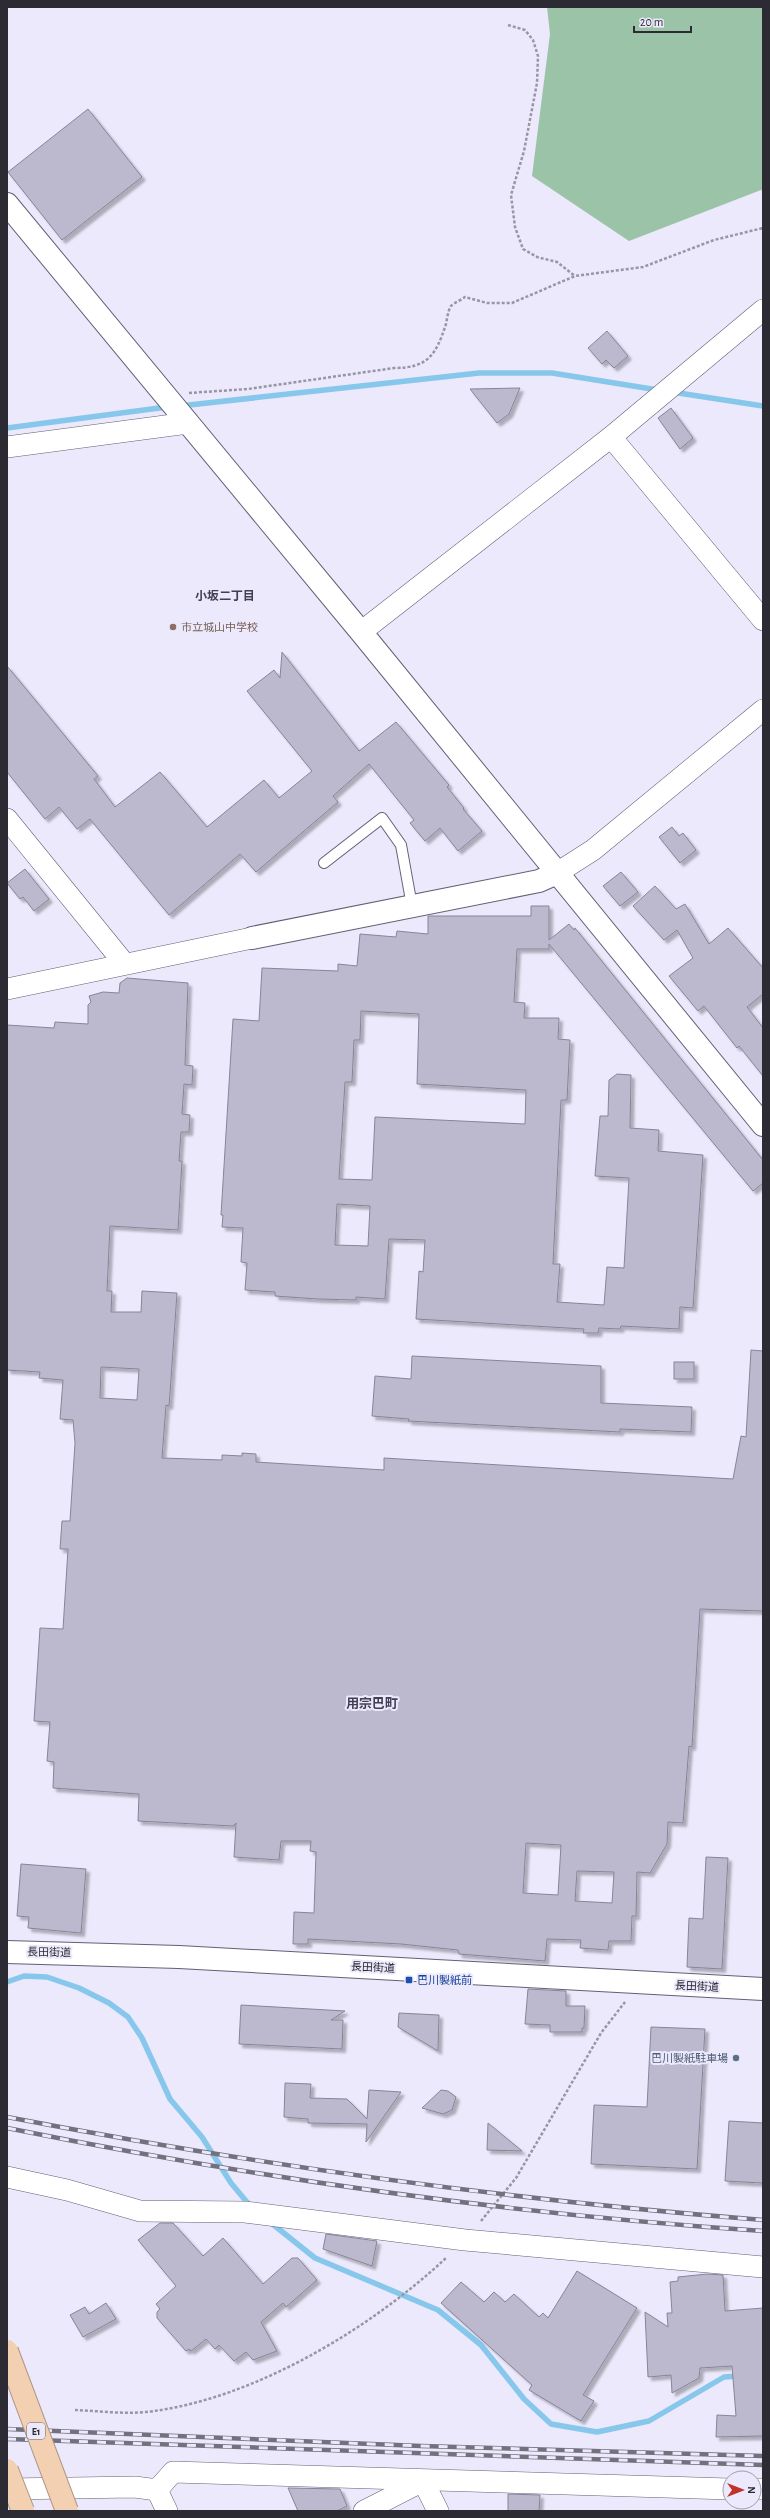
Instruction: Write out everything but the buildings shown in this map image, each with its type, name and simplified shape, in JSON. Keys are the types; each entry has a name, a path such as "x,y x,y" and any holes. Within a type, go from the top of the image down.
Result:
{"highway":[{"name":"E1","path":"7,2351 67,2511"},
{"path":"7,2470 23,2511"}],"street":[{"path":"7,204 361,632 763,1125"},
{"path":"361,632 611,437 763,310"},
{"path":"7,447 188,423"},
{"path":"611,437 763,620"},
{"path":"7,989 124,963 539,881 557,873 593,850 763,710"},
{"path":"7,819 124,963"},
{"name":"長田街道","path":"7,1952 164,1956 763,1989"},
{"path":"7,2177 67,2190 140,2211 246,2212 465,2240 763,2267"},
{"path":"157,2490 173,2472 423,2481 722,2489"},
{"path":"364,2511 423,2481"},
{"path":"423,2481 438,2511"},
{"path":"7,2489 135,2487 157,2490"},
{"path":"157,2490 167,2511"}],"lane":[{"path":"324,863 382,818 401,845 412,906"}],"path":[{"path":"508,25 525,30 533,40 538,56 537,83 526,143 511,195 514,227 523,249 537,257 557,262 575,276"},
{"path":"165,395 248,389 394,368 408,368 420,364 432,356 440,343 451,306 464,297 487,303 512,303 575,276 643,267 714,240 763,228"},
{"path":"75,2410 154,2411 206,2398 258,2381 305,2358 384,2311 426,2278 465,2240 516,2178 601,2033 641,1983"}],"green space":[{"path":"547,7 763,7 763,191 761,190 629,241 532,176 550,34"}],"waterway":[{"path":"180,406 479,373 552,373 658,390"},
{"path":"672,392 763,406"},
{"path":"7,428 167,407"},
{"path":"7,1982 24,1976 47,1977 79,1988 109,2003 128,2017 142,2038 170,2099 202,2137 231,2183 251,2207"},
{"path":"270,2222 315,2258 438,2310 481,2345 524,2399 551,2424 597,2432 649,2421 724,2377 739,2376"}],"railway":[{"path":"7,2117 195,2151 384,2179 573,2202 763,2220"},
{"path":"7,2128 195,2163 384,2192 573,2215 763,2231"},
{"path":"7,2429 421,2446 763,2456"},
{"path":"7,2439 763,2465"}],"place":[{"name":"市立城山中学校","path":"173,627"},
{"name":"巴川製紙前","path":"409,1980"},
{"name":"巴川製紙駐車場","path":"736,2058"}],"district":[{"name":"小坂二丁目","path":"225,596"},
{"name":"用宗巴町","path":"372,1703"}]}
